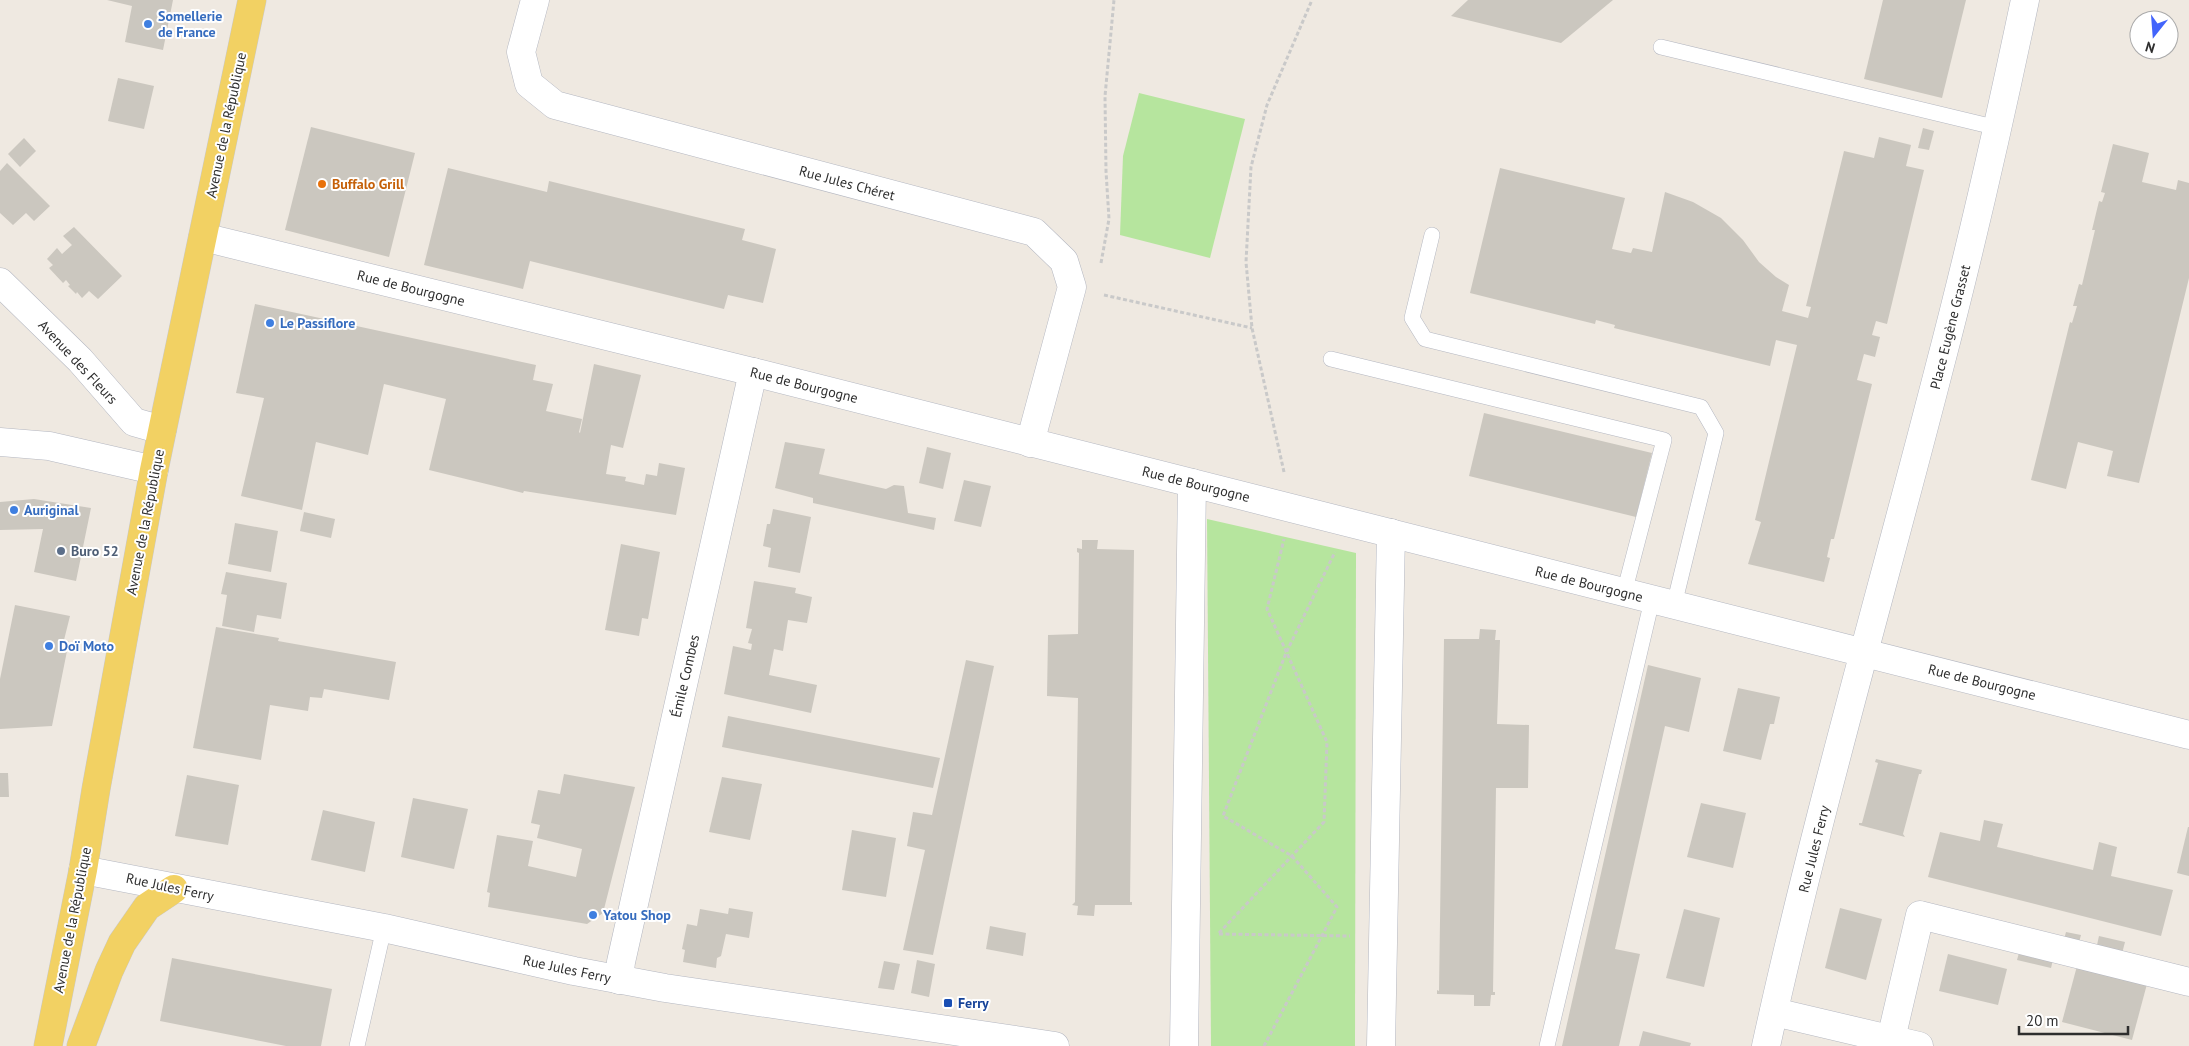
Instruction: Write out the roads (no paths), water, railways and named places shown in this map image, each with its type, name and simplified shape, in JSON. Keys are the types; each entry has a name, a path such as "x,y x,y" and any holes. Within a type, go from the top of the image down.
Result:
{"main road":[{"name":"Avenue de la République","path":"48,1046 83,870 154,470 252,0"},
{"path":"81,1046 109,971 122,943 147,908 174,889"}],"street":[{"name":"Rue Jules Chéret","path":"536,0 521,52 529,84 555,105 1034,232 1064,261 1072,287 1030,442"},
{"name":"Place Eugène Grasset","path":"1863,652 1940,369 1998,128 2025,0"},
{"name":"Rue de Bourgogne","path":"203,236 753,372 2189,735"},
{"name":"Avenue des Fleurs","path":"0,282 80,360 134,422 162,430"},
{"name":"Émile Combes","path":"620,980 621,962 753,372"},
{"path":"0,442 49,446 154,470"},
{"path":"1184,1046 1192,483"},
{"path":"1380,1046 1391,533"},
{"name":"Rue Jules Ferry","path":"1766,1046 1863,652"},
{"name":"Rue Jules Ferry","path":"83,870 384,928 620,980 1055,1046"},
{"path":"1891,1039 1920,915 2189,982"},
{"path":"1774,1012 1919,1046"}],"lane":[{"path":"1661,47 1998,128"},
{"path":"1432,235 1412,318 1425,339 1701,407 1716,433 1663,603 1547,1046"},
{"path":"1332,359 1664,440 1624,593"},
{"path":"357,1046 384,928"}],"place":[{"name":"Somellerie de France","path":"148,24"},
{"name":"Buffalo Grill","path":"322,184"},
{"name":"Le Passiflore","path":"270,323"},
{"name":"Auriginal","path":"14,510"},
{"name":"Buro 52","path":"61,551"},
{"name":"Doï Moto","path":"49,646"},
{"name":"Yatou Shop","path":"593,915"},
{"name":"Ferry","path":"948,1003"}]}
